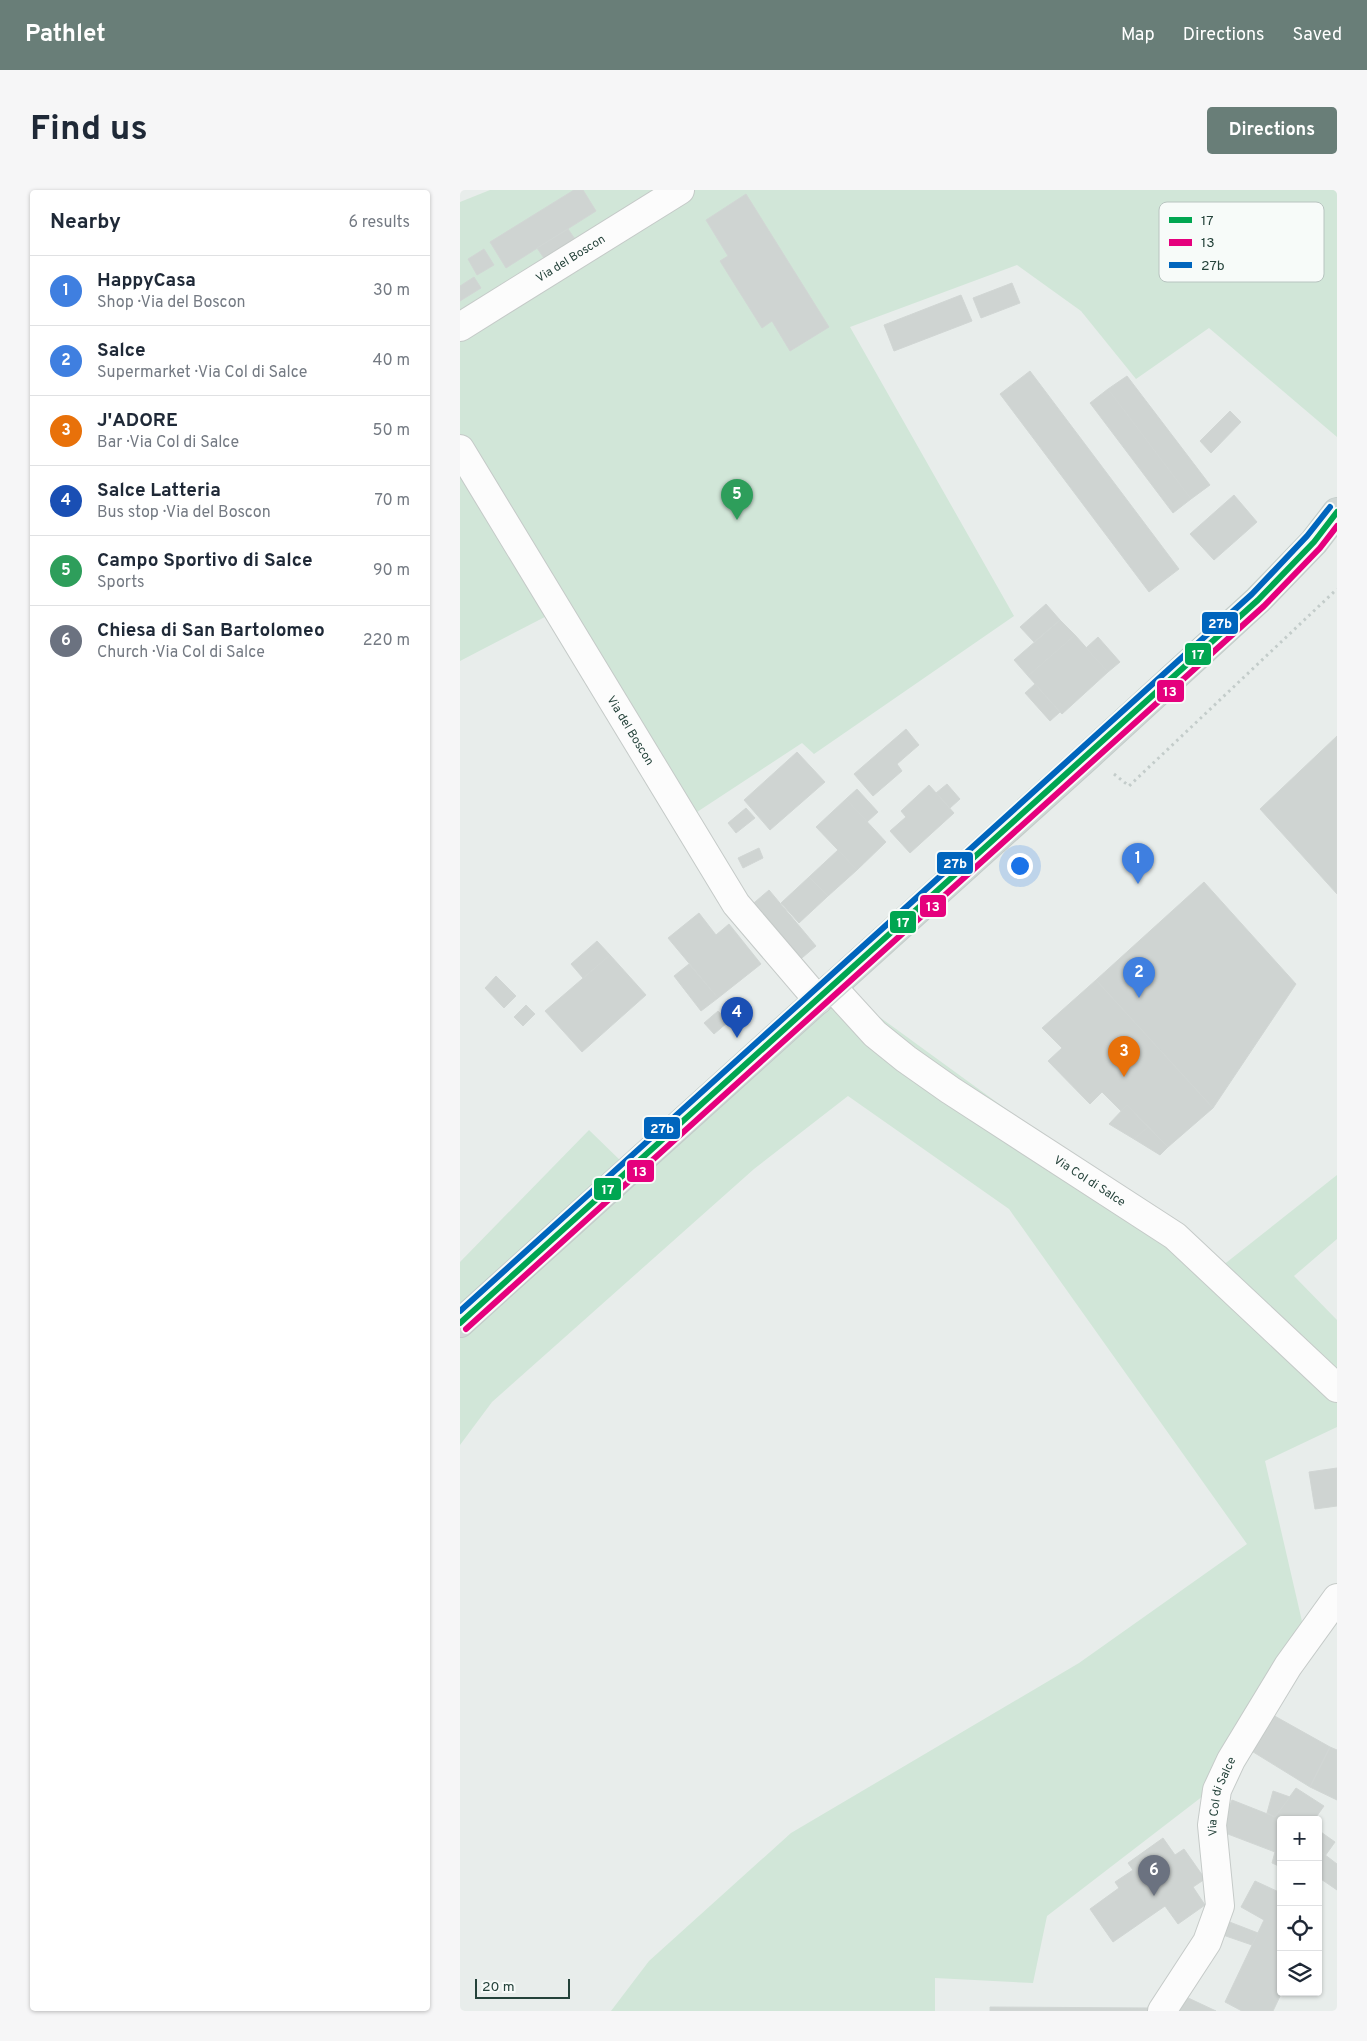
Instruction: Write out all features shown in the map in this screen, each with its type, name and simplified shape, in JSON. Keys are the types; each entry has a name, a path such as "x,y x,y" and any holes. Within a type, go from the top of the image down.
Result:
{"main road":[{"path":"460,1322 1089,755 1281,577 1314,542 1337,512"}],"street":[{"name":"Via del Boscon","path":"460,327 680,190"},
{"name":"Via del Boscon","path":"460,449 736,904 825,993"},
{"name":"Via Col di Salce","path":"825,993 906,1059 950,1090 1175,1236 1337,1388"},
{"name":"Via Col di Salce","path":"1162,2011 1207,1942 1220,1906 1212,1824 1217,1790 1231,1760 1288,1666 1337,1598"}],"path":[{"path":"1089,755 1129,786 1337,589"}],"green space":[{"path":"490,190 1337,190 1337,437 1209,328 1136,379 1081,311 1017,265 850,327 1014,616 814,754 802,743 697,812 568,605 460,661 460,202"},
{"path":"841,989 1222,1266 1337,1175 1337,1239 1294,1276 1337,1320 1337,1427 1265,1461 1304,1630 1203,1796 1047,1916 1033,1983 935,1978 935,2011 611,2011 649,1961 791,1833 1079,1663 1247,1544 1009,1209 848,1096 754,1169 492,1402 460,1445 460,1262 589,1130 624,1164"}],"building":[{"path":"574,190 583,190 596,211 506,268 490,242"},
{"path":"746,194 829,327 790,351 772,321 762,328 720,261 728,256 706,220"},
{"path":"568,229 577,242 546,261 537,248"},
{"path":"484,249 494,265 477,275 468,259"},
{"path":"474,277 481,288 460,301 460,286"},
{"path":"1012,283 1020,303 981,318 973,298"},
{"path":"961,295 972,321 894,351 884,325"},
{"path":"1030,371 1179,569 1149,592 1000,394"},
{"path":"1127,376 1210,485 1191,499 1108,389"},
{"path":"1108,389 1191,499 1173,513 1090,403"},
{"path":"1230,411 1241,422 1211,453 1200,441"},
{"path":"1234,495 1257,522 1214,560 1190,534"},
{"path":"1046,604 1060,620 1034,642 1020,627"},
{"path":"1060,620 1075,635 1028,676 1014,660"},
{"path":"1075,635 1108,672 1062,714 1028,676"},
{"path":"1098,637 1120,662 1108,672 1086,648"},
{"path":"1035,684 1060,712 1050,721 1025,693"},
{"path":"906,729 919,745 897,764 902,771 873,796 854,774"},
{"path":"1337,736 1337,894 1260,809"},
{"path":"797,752 825,782 770,830 744,800"},
{"path":"947,784 960,799 950,808 936,793"},
{"path":"929,785 954,813 910,853 890,831 906,817 901,811"},
{"path":"857,789 878,812 867,822 846,799"},
{"path":"846,799 886,842 857,870 816,827"},
{"path":"746,808 755,818 736,833 728,823"},
{"path":"759,848 763,858 743,868 738,858"},
{"path":"838,850 857,870 828,896 809,877"},
{"path":"809,877 828,896 799,923 781,903"},
{"path":"1204,882 1296,984 1213,1108 1096,980"},
{"path":"769,890 816,946 796,963 748,908"},
{"path":"699,913 716,935 729,924 761,964 718,998 668,938"},
{"path":"597,941 610,955 583,978 571,964"},
{"path":"610,955 646,995 582,1052 545,1011"},
{"path":"689,964 718,998 701,1011 674,976"},
{"path":"496,976 516,996 504,1008 485,988"},
{"path":"1096,980 1213,1108 1168,1147 1127,1105 1121,1111 1102,1092 1090,1104 1048,1061 1062,1048 1042,1028"},
{"path":"526,1005 535,1014 523,1026 514,1017"},
{"path":"718,1011 728,1022 714,1034 704,1023"},
{"path":"1127,1105 1148,1127 1134,1139 1109,1124"},
{"path":"1148,1127 1168,1147 1160,1155 1134,1139"},
{"path":"1337,1468 1337,1506 1315,1509 1309,1472"},
{"path":"1271,1714 1330,1747 1310,1787 1250,1750"},
{"path":"1330,1747 1337,1750 1337,1800 1310,1787"},
{"path":"1296,1788 1324,1806 1317,1816 1277,1816 1277,1865 1272,1863 1275,1852 1220,1831 1232,1800 1275,1817"},
{"path":"1273,1791 1290,1797 1275,1817 1267,1813"},
{"path":"1322,1833 1335,1842 1325,1856 1322,1853"},
{"path":"1163,1838 1175,1855 1184,1849 1205,1879 1193,1887 1205,1905 1178,1924 1165,1906 1113,1942 1090,1909 1119,1888 1115,1882 1133,1870 1128,1863"},
{"path":"1322,1853 1337,1864 1337,1890 1322,1880"},
{"path":"1255,1881 1277,1891 1277,1996 1280,1996 1273,2011 1242,2011 1225,2002 1264,1920 1241,1907"},
{"path":"1227,1921 1258,1933 1252,1945 1220,1934"},
{"path":"1184,1996 1216,2011 1177,2011"},
{"path":"990,2007 1152,2008 1152,2011 990,2011"}],"transit line":[{"name":"27b","path":"460,1311 1252,594 1307,536 1330,507"},
{"name":"17","path":"460,1323 1258,600 1314,542 1337,512"},
{"name":"13","path":"466,1329 1264,606 1320,548 1337,526"}],"place":[{"name":"Campo Sportivo di Salce","path":"737,520"},
{"name":"HappyCasa","path":"1138,884"},
{"name":"Salce","path":"1139,998"},
{"name":"Salce Latteria","path":"737,1038"},
{"name":"J'ADORE","path":"1124,1077"},
{"name":"Chiesa di San Bartolomeo","path":"1154,1896"}]}
